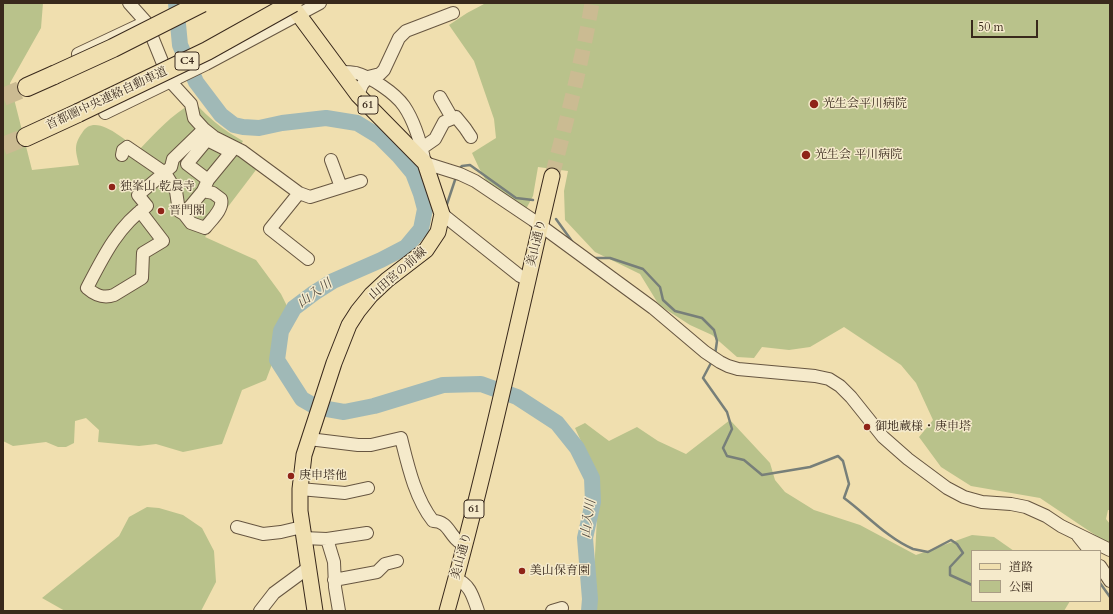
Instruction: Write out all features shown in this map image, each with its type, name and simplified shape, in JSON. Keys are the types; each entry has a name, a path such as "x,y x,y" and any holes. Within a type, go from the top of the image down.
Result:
{"highway":[{"path":"27,87 113,48 202,3"},
{"name":"首都圏中央連絡自動車道","path":"26,137 294,7"}],"main road":[{"name":"61","path":"294,7 358,95 425,163 441,211"},
{"name":"美山通り","path":"447,611 465,545 552,176"},
{"name":"山田宮の前線","path":"309,439 341,344 349,325 358,310 371,295 387,280 426,250 438,232 441,211"},
{"path":"309,439 304,455 300,489 300,511 315,611"}],"street":[{"path":"129,3 146,22 174,80 191,104 194,118 204,129 242,151 299,193 310,197 361,181"},
{"path":"105,112 206,64 294,7 320,3"},
{"path":"358,95 362,85 368,78 380,74 384,70 399,38 406,30 453,13"},
{"path":"78,54 146,22"},
{"name":"61","path":"341,72 357,73 368,78 384,88 403,106 416,131 425,163"},
{"path":"440,97 452,118"},
{"path":"422,148 435,139 444,122 456,117 471,137"},
{"path":"168,170 173,159 204,129"},
{"path":"187,164 207,140 254,166"},
{"path":"122,155 123,150 126,147 168,170 176,191 179,212 184,214 191,223 205,228 221,208 222,199 213,193 203,191"},
{"path":"184,214 203,191 208,180 231,152"},
{"path":"140,211 163,241 143,253 142,278 114,296 109,297 95,295 87,288 108,249 127,222 140,211 147,206 138,195 179,160 187,164 208,180"},
{"path":"331,160 341,187"},
{"path":"425,163 457,173 475,181 541,226 653,308 714,358 728,366 738,369 816,376 828,379 840,386 883,437 908,459 947,488 964,497 982,502 1011,504 1026,507 1110,550"},
{"path":"299,193 270,229 308,259"},
{"path":"441,211 520,276 528,280"},
{"path":"309,439 358,445 371,445 401,438 424,510 433,521 438,521 444,525 450,530 456,540 465,545"},
{"path":"300,489 345,493 368,488"},
{"path":"242,528 263,534 281,532 303,533 327,539 367,533"},
{"path":"1075,532 1110,542"},
{"path":"1075,532 1089,550"},
{"path":"327,539 334,562 334,580 339,611"},
{"path":"334,580 377,572 385,564 397,561"},
{"path":"260,611 274,594 308,568"},
{"path":"1101,568 1110,581"},
{"path":"456,579 464,582 471,593 478,611"}],"green space":[{"path":"3,3 43,3 41,28 10,83 32,170 79,165 76,149 77,142 82,133 88,127 94,125 102,126 110,130 139,150 171,118 194,102 217,124 243,141 237,151 259,166 205,237 256,260 281,294 291,314 266,380 242,390 222,444 183,452 156,444 139,446 98,442 99,430 86,418 75,421 74,443 66,447 58,447 46,442 13,446 3,441"},
{"path":"484,3 1110,3 1110,510 1108,510 1106,519 1110,524 1110,545 1040,498 971,486 941,467 919,437 933,420 916,383 901,365 844,327 810,347 789,350 762,347 754,358 737,357 712,335 690,325 659,305 640,274 595,252 565,220 564,191 568,171 538,167 533,196 526,209 489,186 472,153 496,138 494,119 474,61 449,25"},
{"path":"730,420 770,463 775,480 785,492 814,510 860,525 916,555 972,535 994,537 1013,550 971,550 971,602 1069,602 1064,611 592,611 599,480 575,428 585,423 609,441 637,427 658,441 686,454"},
{"path":"147,507 159,508 183,515 202,528 214,551 216,582 201,611 65,611 42,598 119,536 129,517"}],"waterway":[{"name":"山入川","path":"176,3 180,45 196,82 221,115 234,125 259,128 282,123 326,118 357,123 380,137 398,155 413,173 421,194 425,209 421,229 406,247 381,260 333,281 294,308 281,331 277,360 302,399 316,407 344,412 374,406 443,385 481,384 517,397 557,423 577,448 592,478 593,502 585,538 590,599 589,611"},
{"path":"459,169 462,166 470,165 516,198 533,200"},
{"path":"446,207 456,177"},
{"path":"425,209 436,210"},
{"path":"556,219 574,244"},
{"path":"593,258 610,258 643,269 660,287 663,300 675,311 702,318 714,330 717,341 715,355"},
{"path":"712,361 703,378 727,412 732,429 723,448 727,456 744,460 762,475 810,467 838,456 843,461 849,484 844,498 894,539 913,549 928,552 951,540 957,544 963,553 950,567 950,575 971,585"},
{"path":"1101,584 1110,597"}],"tunnel":[{"path":"552,176 579,69 592,3"},
{"path":"3,97 27,87"},
{"path":"3,146 26,137"}],"place":[{"name":"光生会平川病院","path":"814,104"},
{"name":"光生会 平川病院","path":"806,155"},
{"name":"独峯山 乾晨寺","path":"112,187"},
{"name":"晋門閣","path":"161,211"},
{"name":"御地蔵様・庚申塔","path":"867,427"},
{"name":"庚申塔他","path":"291,476"},
{"name":"美山保育園","path":"522,571"}]}
